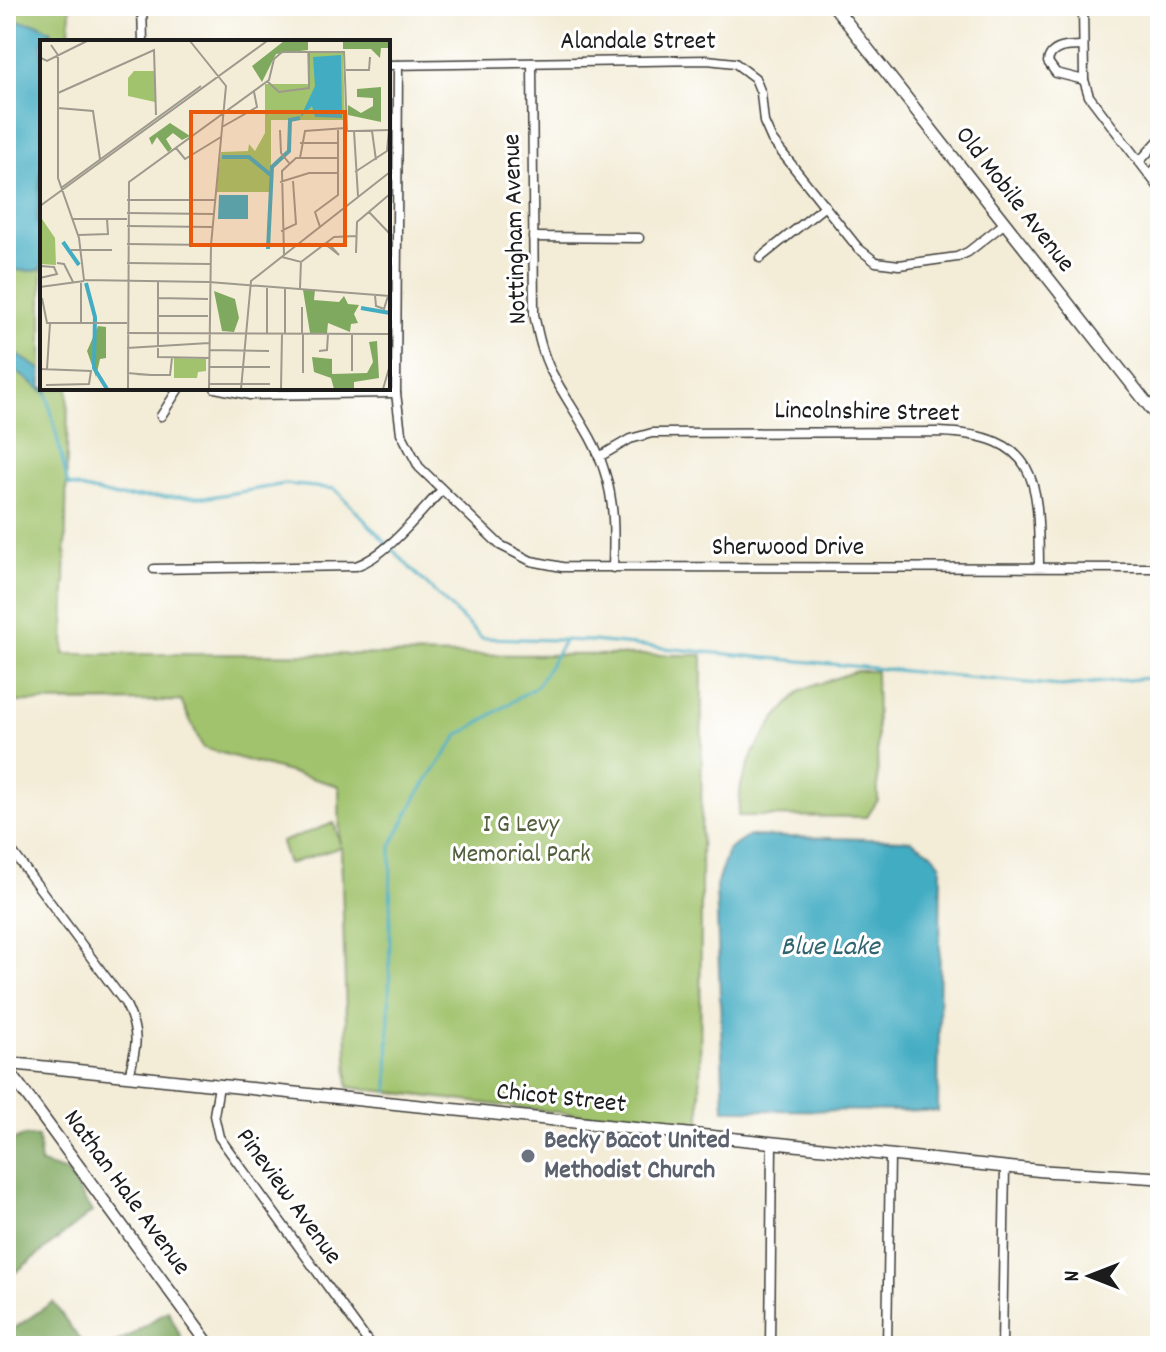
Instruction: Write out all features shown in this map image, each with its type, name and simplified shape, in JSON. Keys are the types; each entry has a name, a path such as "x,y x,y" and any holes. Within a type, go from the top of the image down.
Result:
{"main road":[{"name":"Old Mobile Avenue","path":"834,6 1160,420"},
{"name":"Chicot Street","path":"6,1065 890,1156 1160,1178"},
{"name":"Nathan Hale Avenue","path":"6,1065 210,1346"}],"street":[{"path":"142,6 143,40"},
{"path":"1083,6 1084,80 1095,107 1160,189"},
{"path":"1083,46 1055,50 1049,55 1048,62 1053,72 1084,80"},
{"name":"Alandale Street","path":"393,65 717,60 735,63 745,68 758,84 764,122 772,140 858,248 876,262 899,265 957,257 1005,223"},
{"name":"Nottingham Avenue","path":"532,63 534,314 543,352 599,457 610,492 613,568"},
{"name":"Sherwood Drive","path":"393,65 398,416 405,445 419,467 488,536 517,555 546,565 613,568 1160,568"},
{"path":"1139,162 1160,139"},
{"path":"1149,175 1160,164"},
{"path":"760,258 825,206"},
{"path":"533,237 639,238"},
{"path":"161,416 178,390"},
{"path":"225,390 250,395 270,391 396,393"},
{"name":"Lincolnshire Street","path":"599,457 630,439 652,433 939,432 981,435 995,440 1015,454 1031,475 1038,501 1039,567"},
{"path":"154,569 356,566 380,553 442,490"},
{"path":"6,843 125,1003 137,1032 129,1076"},
{"name":"Pineview Avenue","path":"219,1086 214,1115 219,1137 371,1346"},
{"path":"770,1346 772,1143"},
{"path":"887,1346 890,1156"},
{"path":"1002,1346 1005,1167"}],"green space":[{"name":"I G Levy Memorial Park","path":"6,6 70,6 69,40 40,40 40,390 68,390 64,654 702,655 700,1129 348,1087 341,847 288,864 281,842 334,823 340,844 339,786 203,748 181,701 6,702"},
{"path":"856,671 876,671 878,800 867,817 738,816 741,785 753,753 775,719 801,690"},
{"path":"24,1136 38,1137 41,1164 67,1172 92,1212 6,1280 6,1143"},
{"path":"53,1302 84,1346 6,1346 6,1334"},
{"path":"168,1310 185,1346 108,1346 131,1335"}],"water":[{"path":"6,20 39,24 51,31 51,40 40,40 37,223 40,226 40,269 6,270"},
{"path":"6,348 40,369 40,389 6,364"},
{"name":"Blue Lake","path":"749,836 910,840 932,853 941,865 938,1111 724,1110 716,886 728,850"}],"waterway":[{"path":"47,394 68,485 117,497 210,497 285,484 335,489 482,638 592,641 1060,686 1160,677"},
{"path":"388,1092 391,846 417,796 458,736 537,686 564,641"}],"place":[{"name":"Becky Bacot United Methodist Church","path":"528,1156"}]}
